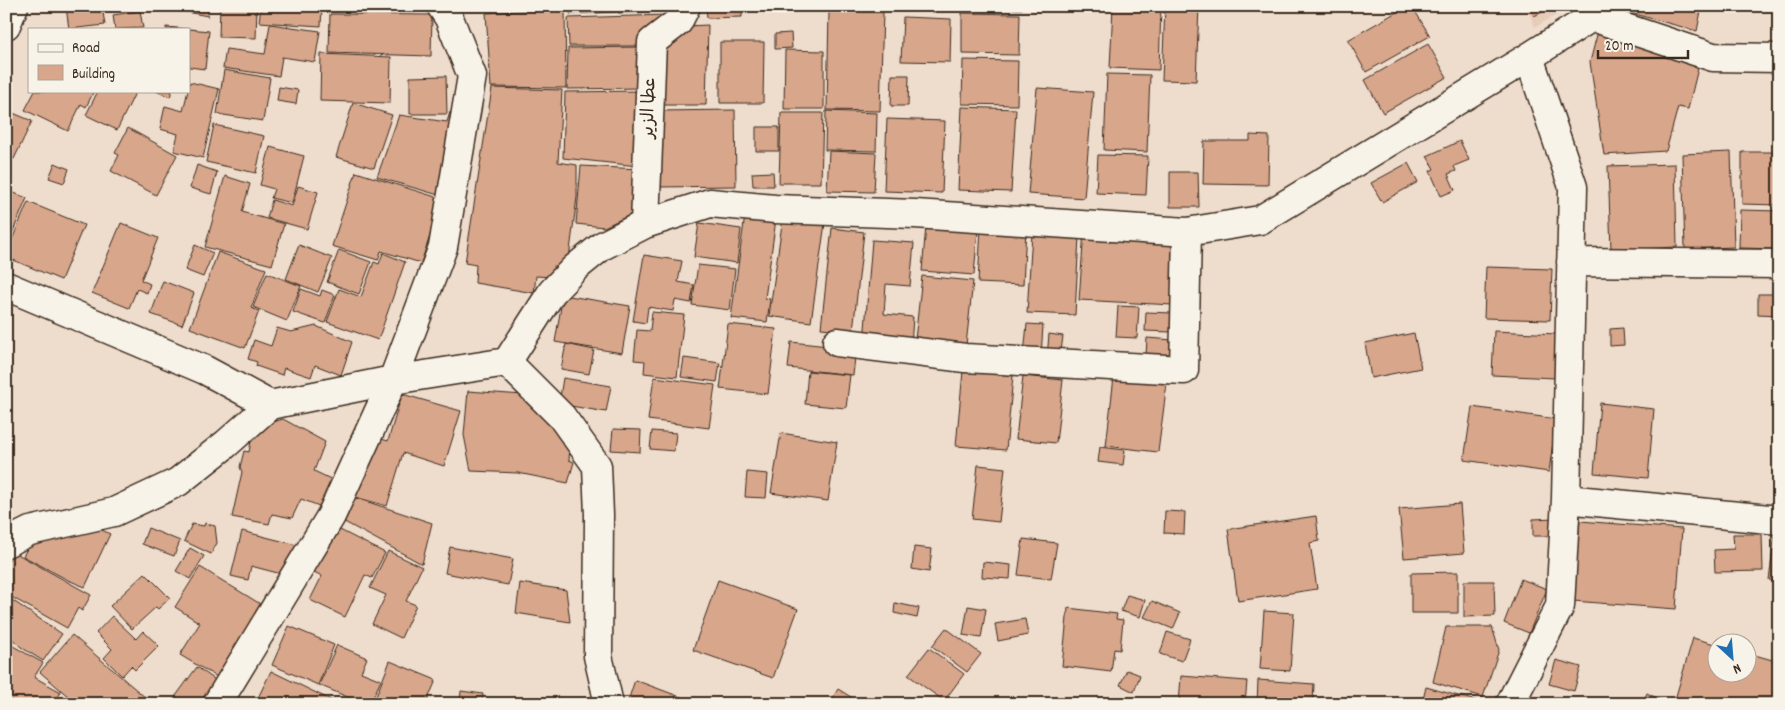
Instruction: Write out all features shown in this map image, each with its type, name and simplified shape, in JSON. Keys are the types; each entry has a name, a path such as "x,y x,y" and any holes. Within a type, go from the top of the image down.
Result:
{"street":[{"path":"6,26 14,6"},
{"path":"217,704 331,516 393,380 443,247 472,76 449,18 441,6"},
{"name":"عطا الزير","path":"646,224 652,42 678,22 686,6"},
{"path":"6,543 30,531 114,512 178,482 226,444 270,405 393,380 507,362 552,292 574,268 602,246 646,224 710,203 775,209 915,214 1187,232 1260,220 1529,57 1597,12 1713,56 1779,58"},
{"path":"1510,704 1560,606 1566,499 1573,187 1529,57"},
{"path":"837,342 965,358 1184,370 1187,232"},
{"path":"1571,262 1779,264"},
{"path":"6,286 205,370 270,405"},
{"path":"507,362 562,417 597,466 599,515 598,656 609,704"},
{"path":"1566,499 1779,520"}],"shaded area":[{"path":"1526,6 1572,6 1535,27"}],"building":[{"path":"48,6 102,6 105,25 69,28 66,7 48,9"},
{"path":"107,6 141,6 141,7 107,11"},
{"path":"157,6 179,6 157,9"},
{"path":"180,6 207,6 208,16 181,11"},
{"path":"220,6 257,6 256,38 219,37"},
{"path":"261,6 322,6 321,26 259,22"},
{"path":"331,6 414,6 416,12 331,12"},
{"path":"570,6 615,6 616,12 570,14"},
{"path":"618,6 667,6 667,11 618,13"},
{"path":"706,6 742,6 742,17 707,18"},
{"path":"830,6 893,6 893,7 830,8"},
{"path":"966,6 1022,6 1022,9 966,8"},
{"path":"1113,6 1161,6 1159,70 1110,68"},
{"path":"1165,6 1199,6 1196,81 1162,80"},
{"path":"1407,6 1412,6 1430,36 1366,72 1348,40"},
{"path":"1529,6 1555,6 1534,16"},
{"path":"1632,6 1702,6 1697,31 1631,13"},
{"path":"565,8 566,88 491,87 486,13"},
{"path":"140,11 143,28 115,28 113,15"},
{"path":"829,11 883,12 880,111 827,110"},
{"path":"962,13 1020,14 1019,55 962,54"},
{"path":"330,14 432,15 431,56 329,53"},
{"path":"667,15 644,46 569,46 568,18"},
{"path":"903,17 951,19 950,62 901,61"},
{"path":"270,24 320,31 315,62 282,57 279,76 223,68 226,49 265,54"},
{"path":"708,25 706,105 660,105 662,37 686,26"},
{"path":"1599,27 1702,52 1688,109 1678,107 1666,151 1604,155 1590,62"},
{"path":"190,29 209,31 205,69 190,67"},
{"path":"791,33 792,48 775,49 775,34"},
{"path":"720,42 764,42 763,103 720,103"},
{"path":"1428,44 1447,77 1383,113 1365,80"},
{"path":"643,47 643,88 567,89 568,48"},
{"path":"785,50 824,51 824,109 784,109"},
{"path":"321,54 391,57 390,103 320,101"},
{"path":"963,60 1018,61 1017,105 962,104"},
{"path":"224,70 270,78 263,121 217,114"},
{"path":"1107,74 1150,75 1147,152 1104,150"},
{"path":"892,75 909,75 908,106 891,106"},
{"path":"446,76 447,114 410,114 410,77"},
{"path":"190,82 219,89 203,158 174,151 178,134 160,129 165,106 183,111 188,92 190,92"},
{"path":"279,87 298,90 296,104 277,101"},
{"path":"492,88 562,90 558,162 577,165 577,197 568,266 554,266 552,277 536,276 534,293 475,283 476,265 465,263"},
{"path":"1037,88 1093,92 1084,198 1028,194"},
{"path":"642,91 638,166 563,158 565,92"},
{"path":"34,92 94,92 86,107 81,104 68,131 25,110"},
{"path":"98,92 136,92 117,130 86,115"},
{"path":"158,92 172,92 170,97"},
{"path":"353,103 392,115 374,168 336,157"},
{"path":"962,107 1016,109 1011,192 958,190"},
{"path":"6,110 32,121 14,159 6,155"},
{"path":"735,110 736,186 658,187 658,111"},
{"path":"826,111 877,113 876,151 825,150"},
{"path":"450,112 458,113 442,196 377,177 399,115 447,122"},
{"path":"781,113 823,113 821,183 779,183"},
{"path":"887,119 945,121 942,193 884,191"},
{"path":"214,125 264,136 256,173 206,162"},
{"path":"756,127 779,127 779,151 756,151"},
{"path":"128,128 177,155 156,195 111,171 119,155 115,153"},
{"path":"1250,135 1269,136 1268,185 1203,184 1204,141 1250,141"},
{"path":"1460,141 1469,160 1454,166 1456,171 1448,174 1455,190 1441,196 1430,171 1434,169 1427,156"},
{"path":"270,147 304,156 292,203 271,198 274,189 260,185"},
{"path":"829,151 876,153 874,192 827,191"},
{"path":"1731,152 1734,247 1685,249 1682,154"},
{"path":"1742,152 1779,152 1779,205 1742,204"},
{"path":"1098,155 1148,156 1146,195 1096,193"},
{"path":"55,163 69,169 64,183 49,178"},
{"path":"1408,163 1418,182 1382,202 1371,183"},
{"path":"1675,164 1677,247 1611,250 1608,166"},
{"path":"197,165 217,172 211,194 190,188"},
{"path":"581,166 639,169 636,212 604,227 576,224"},
{"path":"356,172 442,199 421,263 381,251 378,260 332,246"},
{"path":"773,172 774,186 753,186 752,173"},
{"path":"1170,172 1198,172 1199,207 1170,207"},
{"path":"225,176 250,184 242,212 284,224 272,265 205,247"},
{"path":"298,186 318,192 307,229 267,218 272,200 292,206"},
{"path":"6,190 27,198 6,248"},
{"path":"28,202 84,225 61,280 6,257"},
{"path":"1740,210 1779,211 1779,249 1739,248"},
{"path":"745,215 776,219 765,298 770,299 767,322 731,318"},
{"path":"783,217 825,223 811,322 769,316"},
{"path":"121,223 158,238 141,280 150,284 147,293 137,289 129,308 92,293"},
{"path":"699,223 741,229 737,263 694,257"},
{"path":"926,226 978,229 974,275 922,271"},
{"path":"981,226 1026,229 1023,285 978,283"},
{"path":"832,228 864,232 853,331 821,328"},
{"path":"1084,231 1178,237 1173,305 1079,300"},
{"path":"1032,233 1079,236 1075,315 1027,313"},
{"path":"872,240 914,243 910,286 886,284 884,314 913,317 911,346 864,342"},
{"path":"195,245 213,253 203,277 185,270"},
{"path":"299,245 332,258 318,292 286,279"},
{"path":"339,250 371,262 359,294 327,282"},
{"path":"218,252 266,269 251,308 259,311 245,348 190,328"},
{"path":"383,253 405,262 378,340 327,322 339,289 361,297 374,262 379,264"},
{"path":"644,255 682,261 678,282 694,285 691,303 675,300 673,311 648,307 646,323 633,321"},
{"path":"698,265 735,269 730,310 692,305"},
{"path":"1486,267 1552,269 1550,320 1484,318"},
{"path":"267,273 301,286 287,321 253,307"},
{"path":"922,276 973,281 966,345 915,340"},
{"path":"163,281 194,293 182,325 151,314"},
{"path":"301,289 320,296 322,290 335,295 325,323 293,312"},
{"path":"1758,294 1779,294 1779,315 1758,314"},
{"path":"563,295 630,306 622,353 555,342"},
{"path":"1118,306 1139,307 1137,338 1116,337"},
{"path":"652,312 684,315 677,377 644,373 645,361 634,360 637,330 650,331"},
{"path":"1146,312 1172,313 1171,332 1145,331"},
{"path":"728,324 776,329 768,394 720,389"},
{"path":"1027,324 1043,325 1041,357 1024,355"},
{"path":"316,326 352,342 341,375 315,365 311,377 284,368 282,375 256,366 257,362 248,359 254,340 271,346 277,328 291,332"},
{"path":"1623,328 1624,345 1610,346 1610,329"},
{"path":"1494,331 1557,334 1555,378 1492,375"},
{"path":"1414,333 1421,368 1371,378 1365,343"},
{"path":"1049,334 1063,336 1060,359 1047,358"},
{"path":"1147,338 1173,340 1172,358 1146,356"},
{"path":"791,342 856,349 853,375 788,368"},
{"path":"566,344 594,350 589,374 561,369"},
{"path":"684,358 720,363 717,382 681,377"},
{"path":"981,367 1000,369 1000,374 1013,376 1006,450 956,446 963,371 980,373"},
{"path":"808,371 850,375 846,408 805,404"},
{"path":"1023,376 1063,380 1056,443 1016,439"},
{"path":"654,377 715,385 709,428 648,420"},
{"path":"1114,377 1167,383 1158,452 1106,446"},
{"path":"563,378 611,386 606,412 559,404"},
{"path":"468,391 523,395 562,429 563,444 570,445 569,460 574,462 568,483 518,473 471,471 464,435"},
{"path":"402,394 461,411 444,466 403,453 387,506 352,496 371,436 388,441"},
{"path":"1600,403 1654,409 1648,478 1594,473"},
{"path":"1472,407 1556,419 1549,472 1464,460"},
{"path":"283,419 325,442 314,471 339,483 327,509 301,499 292,518 272,514 269,524 232,517 242,472 240,467 244,451 249,452 251,441 257,431 266,424"},
{"path":"613,429 641,430 640,452 611,450"},
{"path":"652,431 676,433 674,451 650,449"},
{"path":"781,433 837,442 828,501 771,493"},
{"path":"1100,447 1125,450 1123,465 1098,462"},
{"path":"978,465 1005,468 999,522 972,519"},
{"path":"747,472 768,474 766,498 745,497"},
{"path":"350,496 432,523 422,564 339,519"},
{"path":"1460,504 1464,553 1404,558 1399,509"},
{"path":"1165,511 1185,512 1184,534 1164,533"},
{"path":"1316,516 1319,541 1310,543 1317,589 1238,601 1228,529"},
{"path":"1555,518 1555,536 1533,536 1533,519"},
{"path":"1580,521 1682,529 1676,609 1573,601"},
{"path":"205,523 215,526 217,543 211,554 184,541 192,524 204,526"},
{"path":"90,524 110,534 85,587 23,556 30,544"},
{"path":"1776,525 1779,525 1779,581 1769,580"},
{"path":"148,528 180,541 174,556 142,544"},
{"path":"336,528 385,553 372,578 365,575 345,617 310,600 322,576 314,572"},
{"path":"242,531 297,545 289,576 251,566 248,580 231,576"},
{"path":"1733,534 1762,534 1763,571 1715,572 1714,550 1734,549"},
{"path":"1023,539 1057,543 1051,579 1018,575"},
{"path":"450,547 513,559 508,585 445,573"},
{"path":"914,547 932,549 929,572 912,569"},
{"path":"190,548 204,556 190,579 176,571"},
{"path":"388,551 422,567 406,601 416,605 401,638 372,624 386,595 370,588"},
{"path":"14,552 91,595 82,611 78,608 67,628 6,594 6,564"},
{"path":"983,562 1011,565 1010,579 982,577"},
{"path":"200,567 262,605 217,677 180,655 200,623 175,607"},
{"path":"1458,572 1458,613 1411,613 1411,573"},
{"path":"145,573 170,598 158,609 156,607 132,629 110,606"},
{"path":"1521,579 1547,589 1529,633 1504,623"},
{"path":"718,580 798,609 773,678 693,650"},
{"path":"1464,581 1494,581 1495,616 1464,617"},
{"path":"520,583 566,590 570,622 516,613"},
{"path":"1127,595 1145,600 1140,617 1121,611"},
{"path":"6,596 62,634 43,661 21,647 6,633"},
{"path":"1152,601 1180,613 1173,629 1144,617"},
{"path":"895,603 919,608 917,618 894,613"},
{"path":"968,606 986,609 981,638 963,635"},
{"path":"1068,608 1117,614 1116,619 1123,620 1120,650 1114,649 1111,672 1062,666"},
{"path":"1264,611 1294,613 1290,671 1260,669"},
{"path":"112,616 136,639 143,631 159,646 135,670 131,666 122,676 104,658 112,649 96,633"},
{"path":"1025,619 1028,635 998,641 995,624"},
{"path":"289,626 334,645 318,685 272,665"},
{"path":"1446,627 1492,627 1499,650 1483,697 1433,682"},
{"path":"946,628 981,654 967,672 932,646"},
{"path":"1167,632 1190,639 1182,661 1160,654"},
{"path":"72,635 146,698 141,704 77,704 40,672"},
{"path":"1693,638 1708,642 1708,682 1758,682 1758,656 1779,662 1779,704 1674,703"},
{"path":"6,642 43,663 34,677 61,692 54,704 18,704 6,697"},
{"path":"337,645 367,658 361,672 381,680 370,704 364,704 319,685"},
{"path":"929,648 964,674 944,701 908,675"},
{"path":"1556,660 1581,667 1574,691 1549,684"},
{"path":"390,661 436,680 426,704 373,704"},
{"path":"197,667 221,684 206,704 170,704"},
{"path":"1127,670 1140,675 1134,692 1120,685"},
{"path":"271,671 339,704 255,704"},
{"path":"1181,676 1247,681 1245,704 1179,704"},
{"path":"635,680 686,699 684,704 627,704"},
{"path":"1258,680 1314,684 1313,704 1257,704"},
{"path":"1426,687 1480,702 1480,704 1422,704"},
{"path":"838,689 862,704 829,704"},
{"path":"461,691 483,694 482,704 460,704"},
{"path":"1647,693 1664,702 1663,704 1642,704"},
{"path":"520,700 545,704 519,704"}]}
